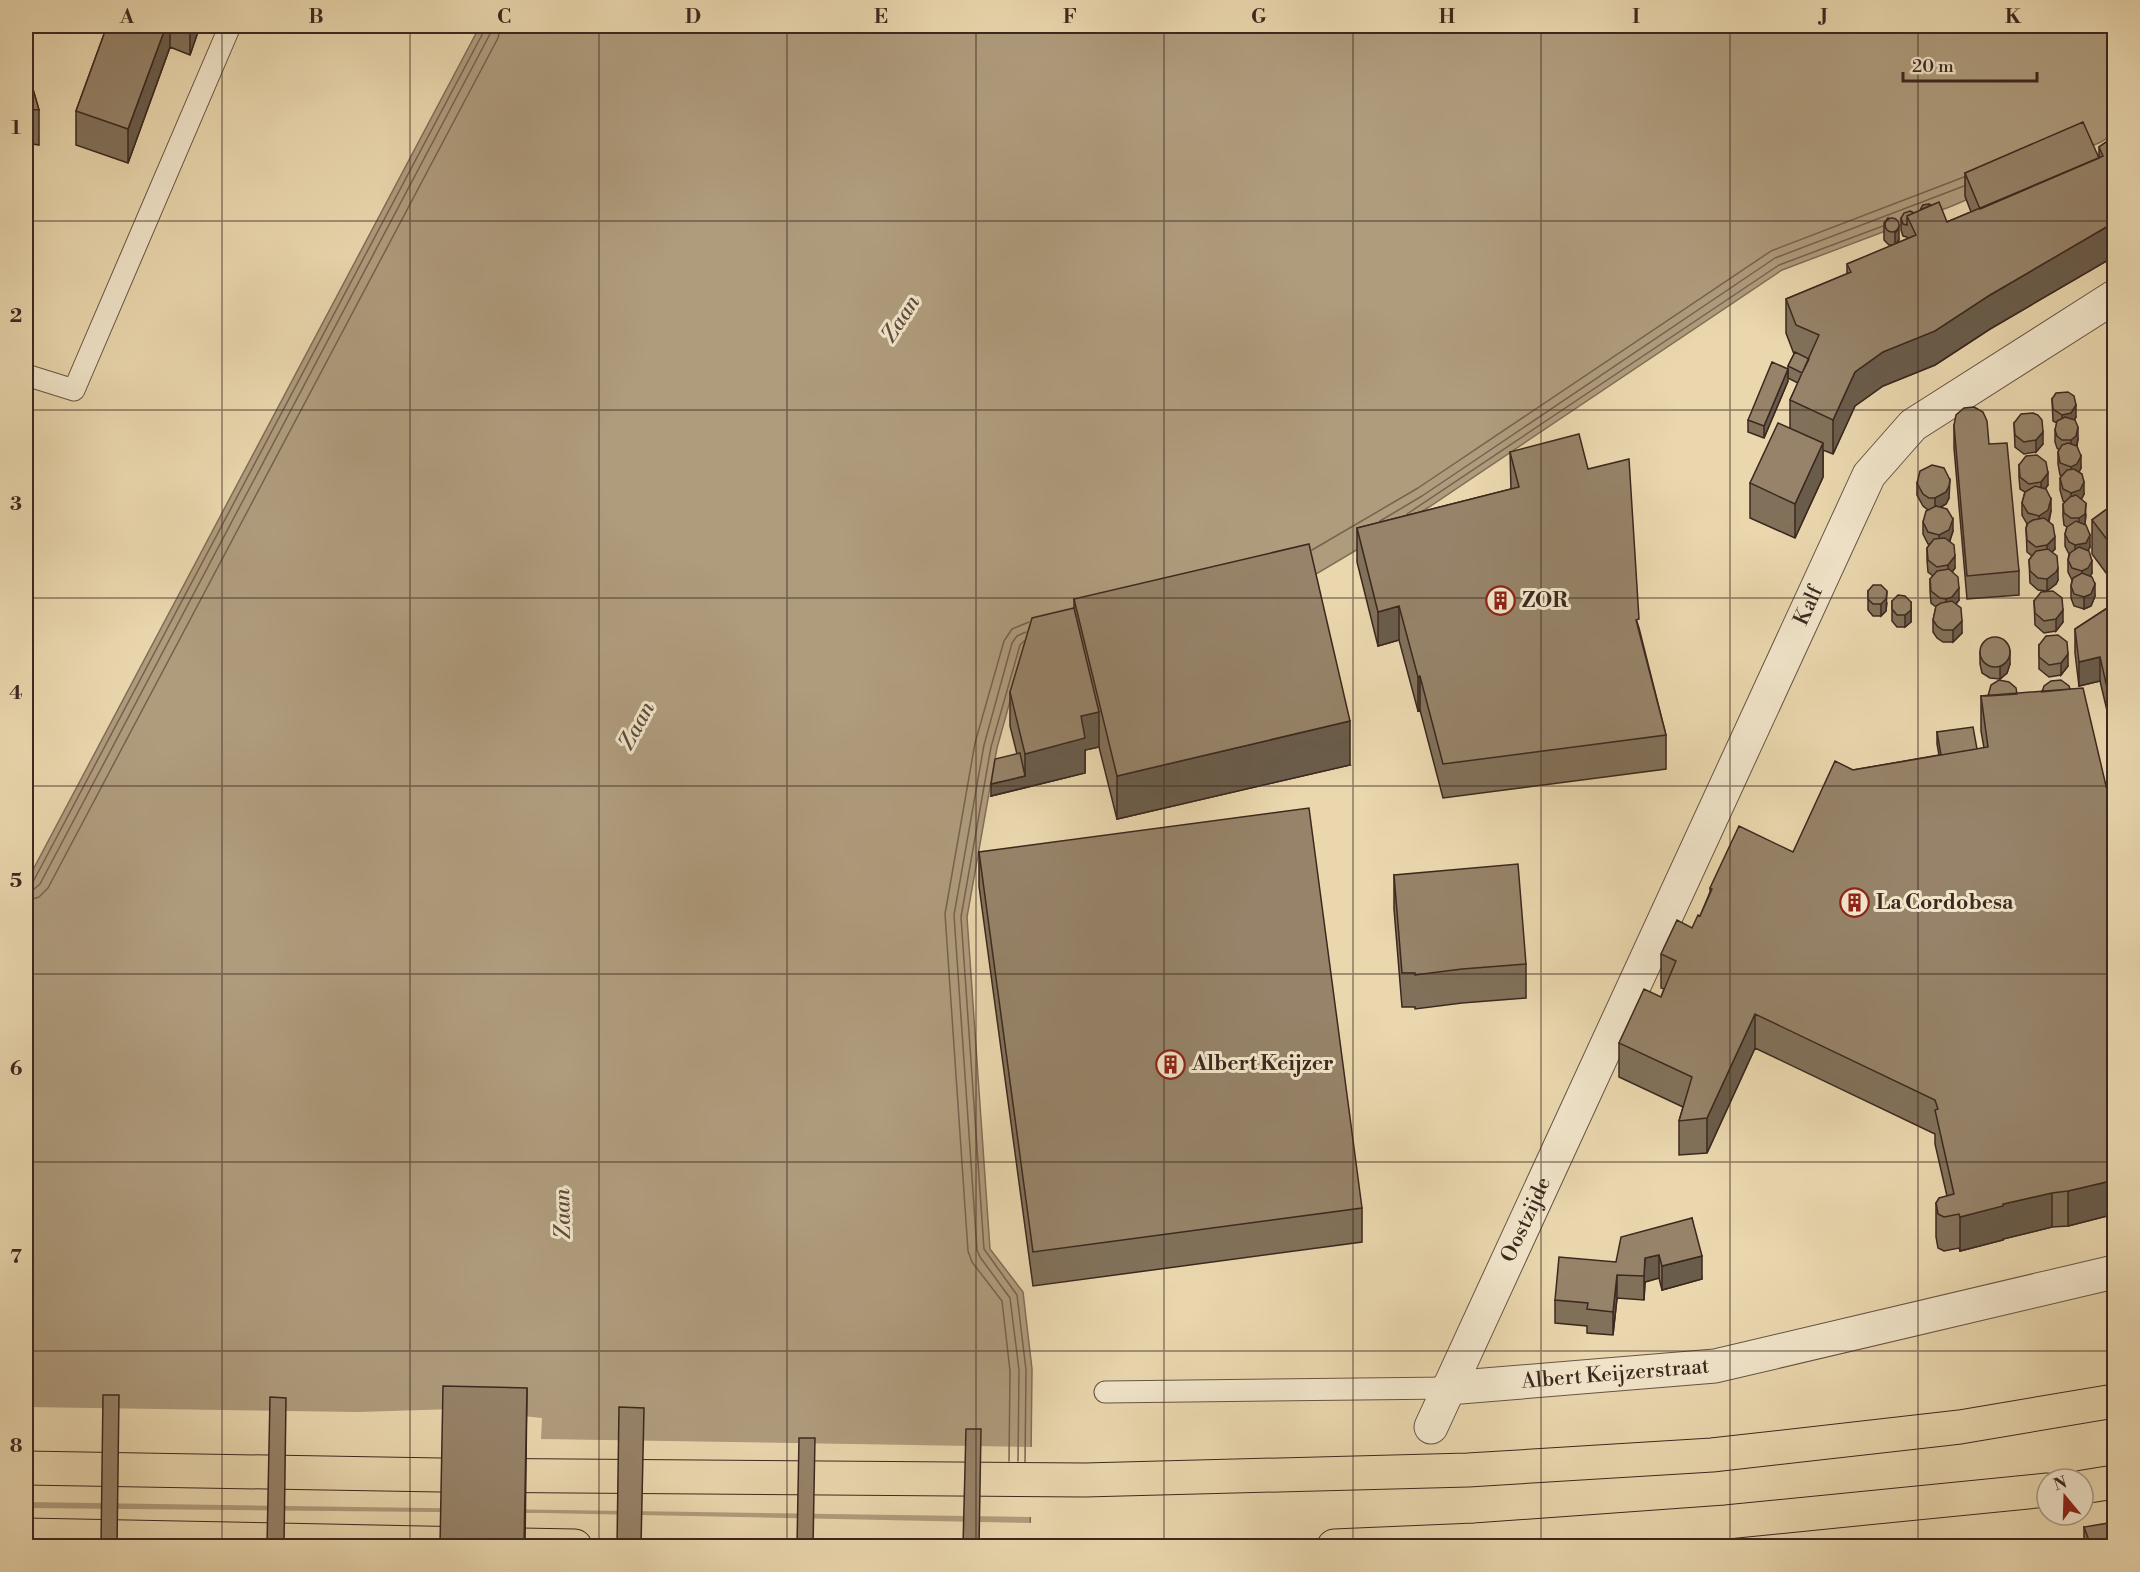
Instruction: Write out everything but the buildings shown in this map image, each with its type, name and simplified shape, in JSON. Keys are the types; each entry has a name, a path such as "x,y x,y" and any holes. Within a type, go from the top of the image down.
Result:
{"highway":[{"path":"26,1468 452,1475 1085,1480 1468,1470 1712,1455 1960,1427 2115,1401"},
{"path":"2095,1485 2115,1482"},
{"path":"1334,1546 1475,1540 1726,1522 2035,1491"},
{"path":"26,1535 574,1546"}],"street":[{"name":"Kalf","path":"1621,1012 1869,475 1913,425 2115,297"},
{"name":"Oostzijde","path":"1431,1426 1621,1012"},
{"name":"Albert Keijzerstraat","path":"1448,1388 1715,1366 2115,1272"}],"lane":[{"path":"26,375 74,390 230,26"},
{"name":"Albert Keijzerstraat","path":"1105,1392 1448,1388"}],"water":[{"name":"Zaan","path":"480,26 2114,26 2114,134 2101,142 1952,206 1782,270 1429,507 1311,577 1025,647 997,748 967,917 990,1249 1023,1292 1032,1369 1030,1546 26,1546 26,883"}],"pier":[{"path":"26,1407 358,1412 455,1409 542,1418 541,1439 1035,1447 1034,1517 26,1502"},
{"path":"26,1508 543,1513 1034,1523 1033,1546 26,1546"}],"place":[{"name":"ZOR","path":"1501,601"},
{"name":"La Cordobesa","path":"1855,903"},
{"name":"Albert Keijzer","path":"1171,1064"}]}
